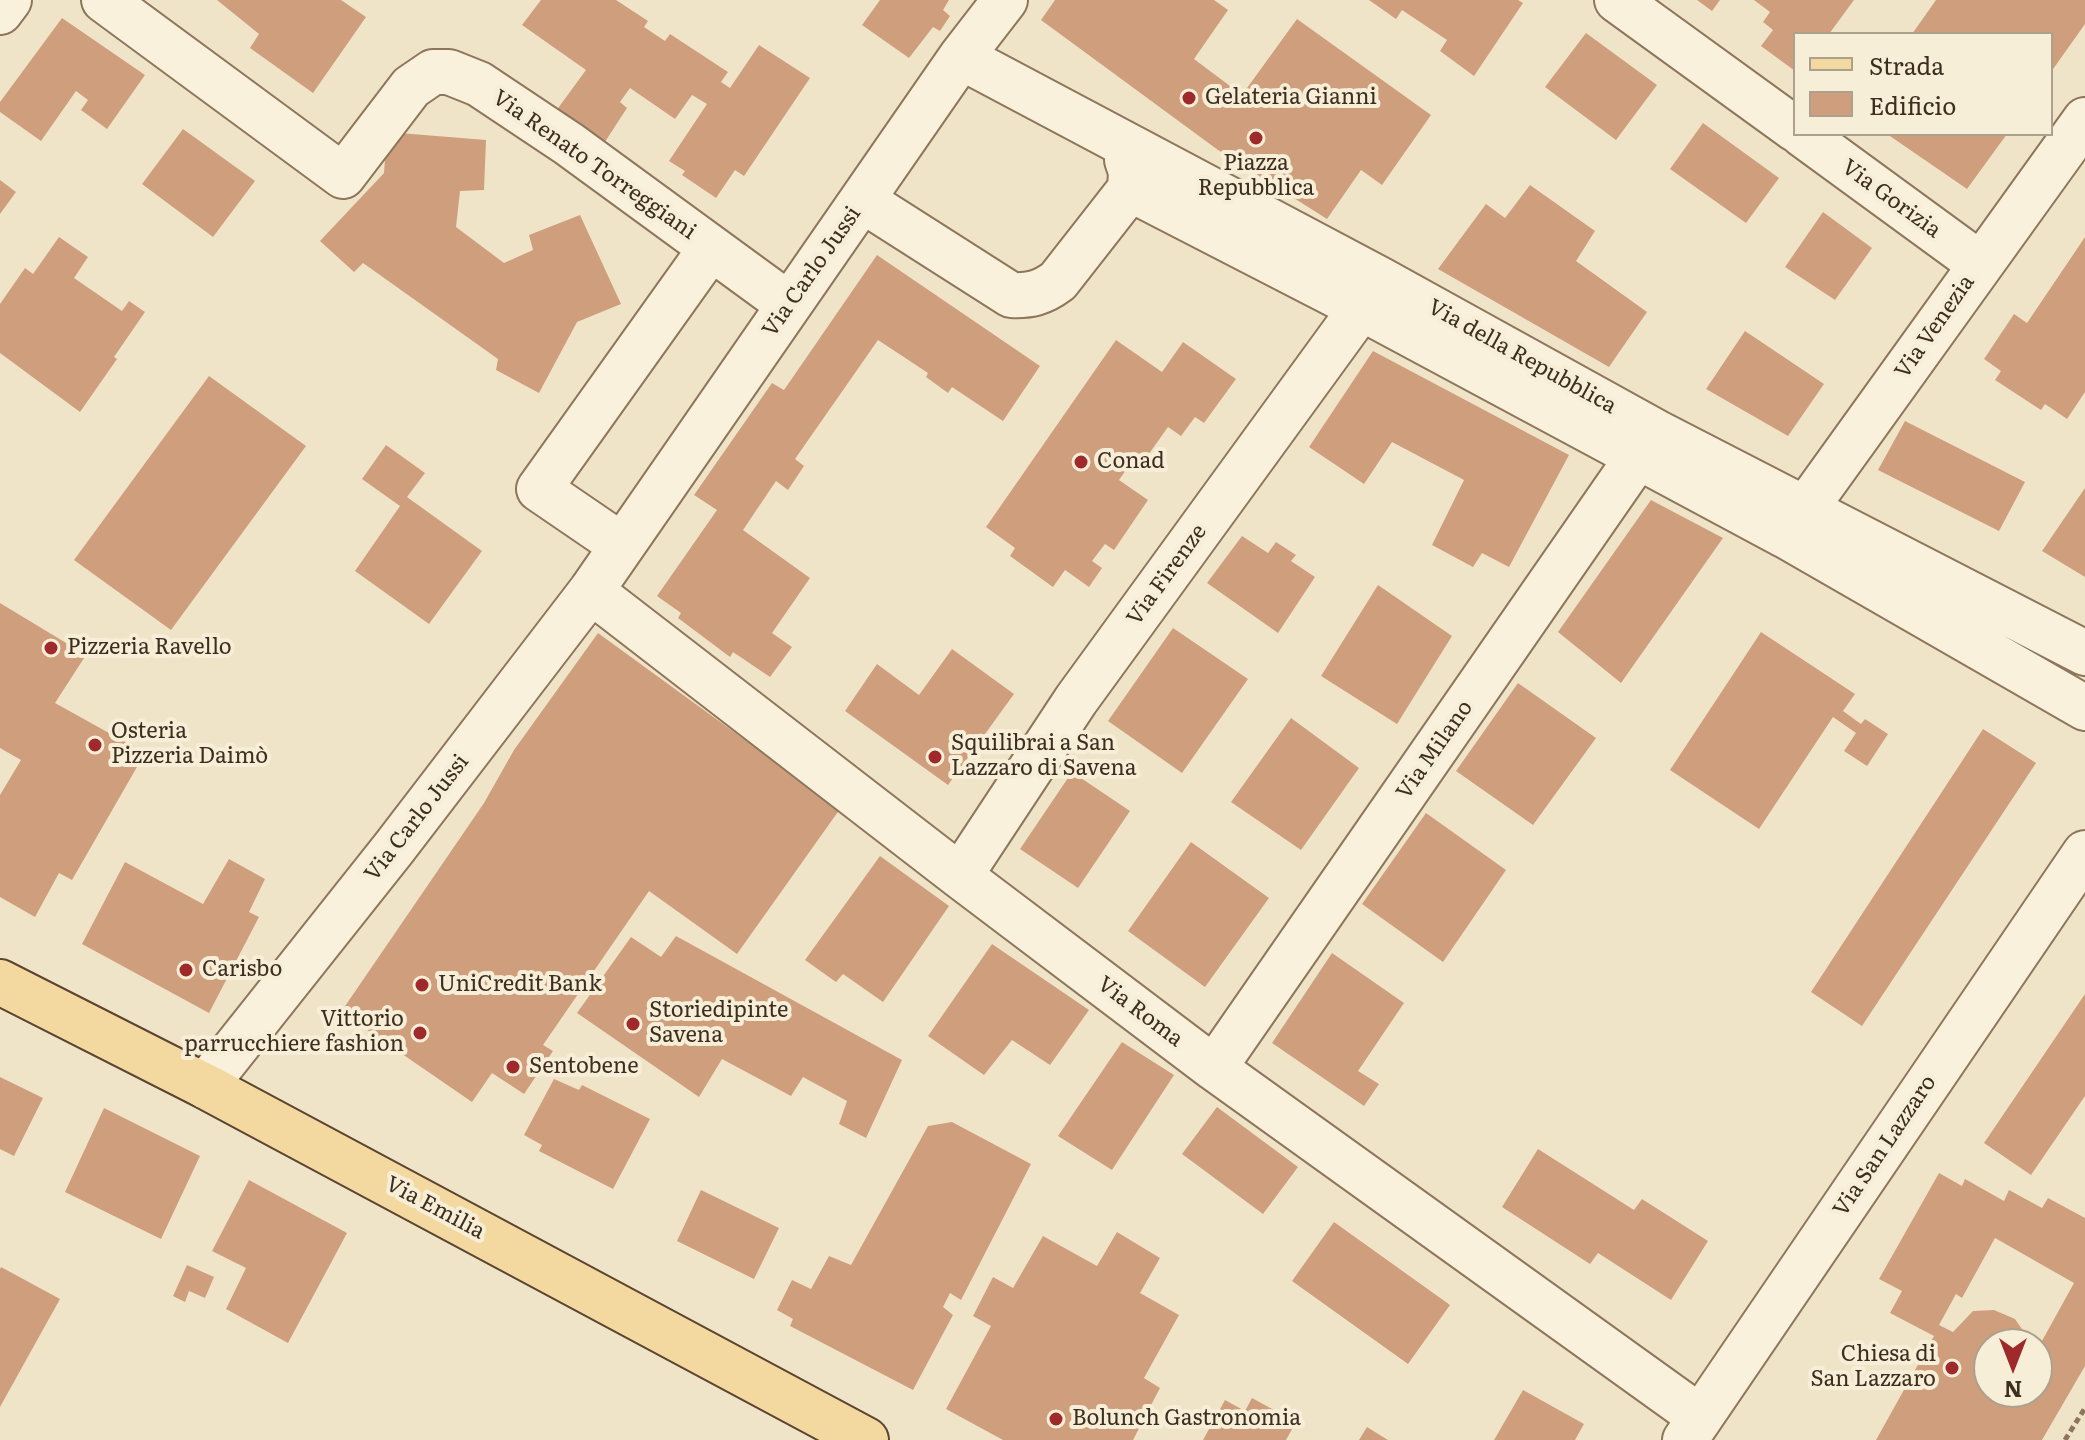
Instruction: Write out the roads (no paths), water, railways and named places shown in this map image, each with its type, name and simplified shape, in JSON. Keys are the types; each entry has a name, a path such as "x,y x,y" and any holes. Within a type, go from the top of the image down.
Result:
{"main road":[{"name":"Via Emilia","path":"0,982 205,1086 866,1440"}],"street":[{"path":"0,12 9,0"},
{"name":"Via Renato Torreggiani","path":"104,0 343,176 411,87 433,72 449,72 479,84 569,144 788,304"},
{"name":"Via Carlo Jussi","path":"205,1086 404,836 591,591 961,57 1005,0"},
{"path":"1629,3 1793,127"},
{"name":"Via della Repubblica","path":"961,57 1118,142 1371,294 1647,444 1796,522 2085,653"},
{"name":"Via Venezia","path":"1796,522 2085,120"},
{"name":"Via Gorizia","path":"1805,136 1980,264"},
{"path":"862,200 1011,295 1028,296 1045,291 1058,281 1130,189 1131,172 1118,142"},
{"name":"Via della Repubblica","path":"1130,189 1371,294"},
{"path":"621,545 539,489 711,248"},
{"name":"Via Firenze","path":"960,876 1076,700 1371,294"},
{"name":"Via Milano","path":"1214,1068 1647,444"},
{"name":"Via della Repubblica","path":"1796,522 2085,708"},
{"name":"Via Roma","path":"591,591 960,876 1693,1428"},
{"name":"Via San Lazzaro","path":"1693,1428 2085,853"}],"place":[{"name":"Gelateria Gianni","path":"1189,98"},
{"name":"Piazza Repubblica","path":"1256,138"},
{"name":"Conad","path":"1081,462"},
{"name":"Pizzeria Ravello","path":"51,648"},
{"name":"Osteria Pizzeria Daimò","path":"95,745"},
{"name":"Squilibrai a San Lazzaro di Savena","path":"935,757"},
{"name":"Carisbo","path":"186,970"},
{"name":"UniCredit Bank","path":"422,985"},
{"name":"Storiedipinte Savena","path":"633,1024"},
{"name":"Vittorio parrucchiere fashion","path":"420,1033"},
{"name":"Sentobene","path":"513,1067"},
{"name":"Chiesa di San Lazzaro","path":"1952,1368"},
{"name":"Bolunch Gastronomia","path":"1056,1419"}]}
